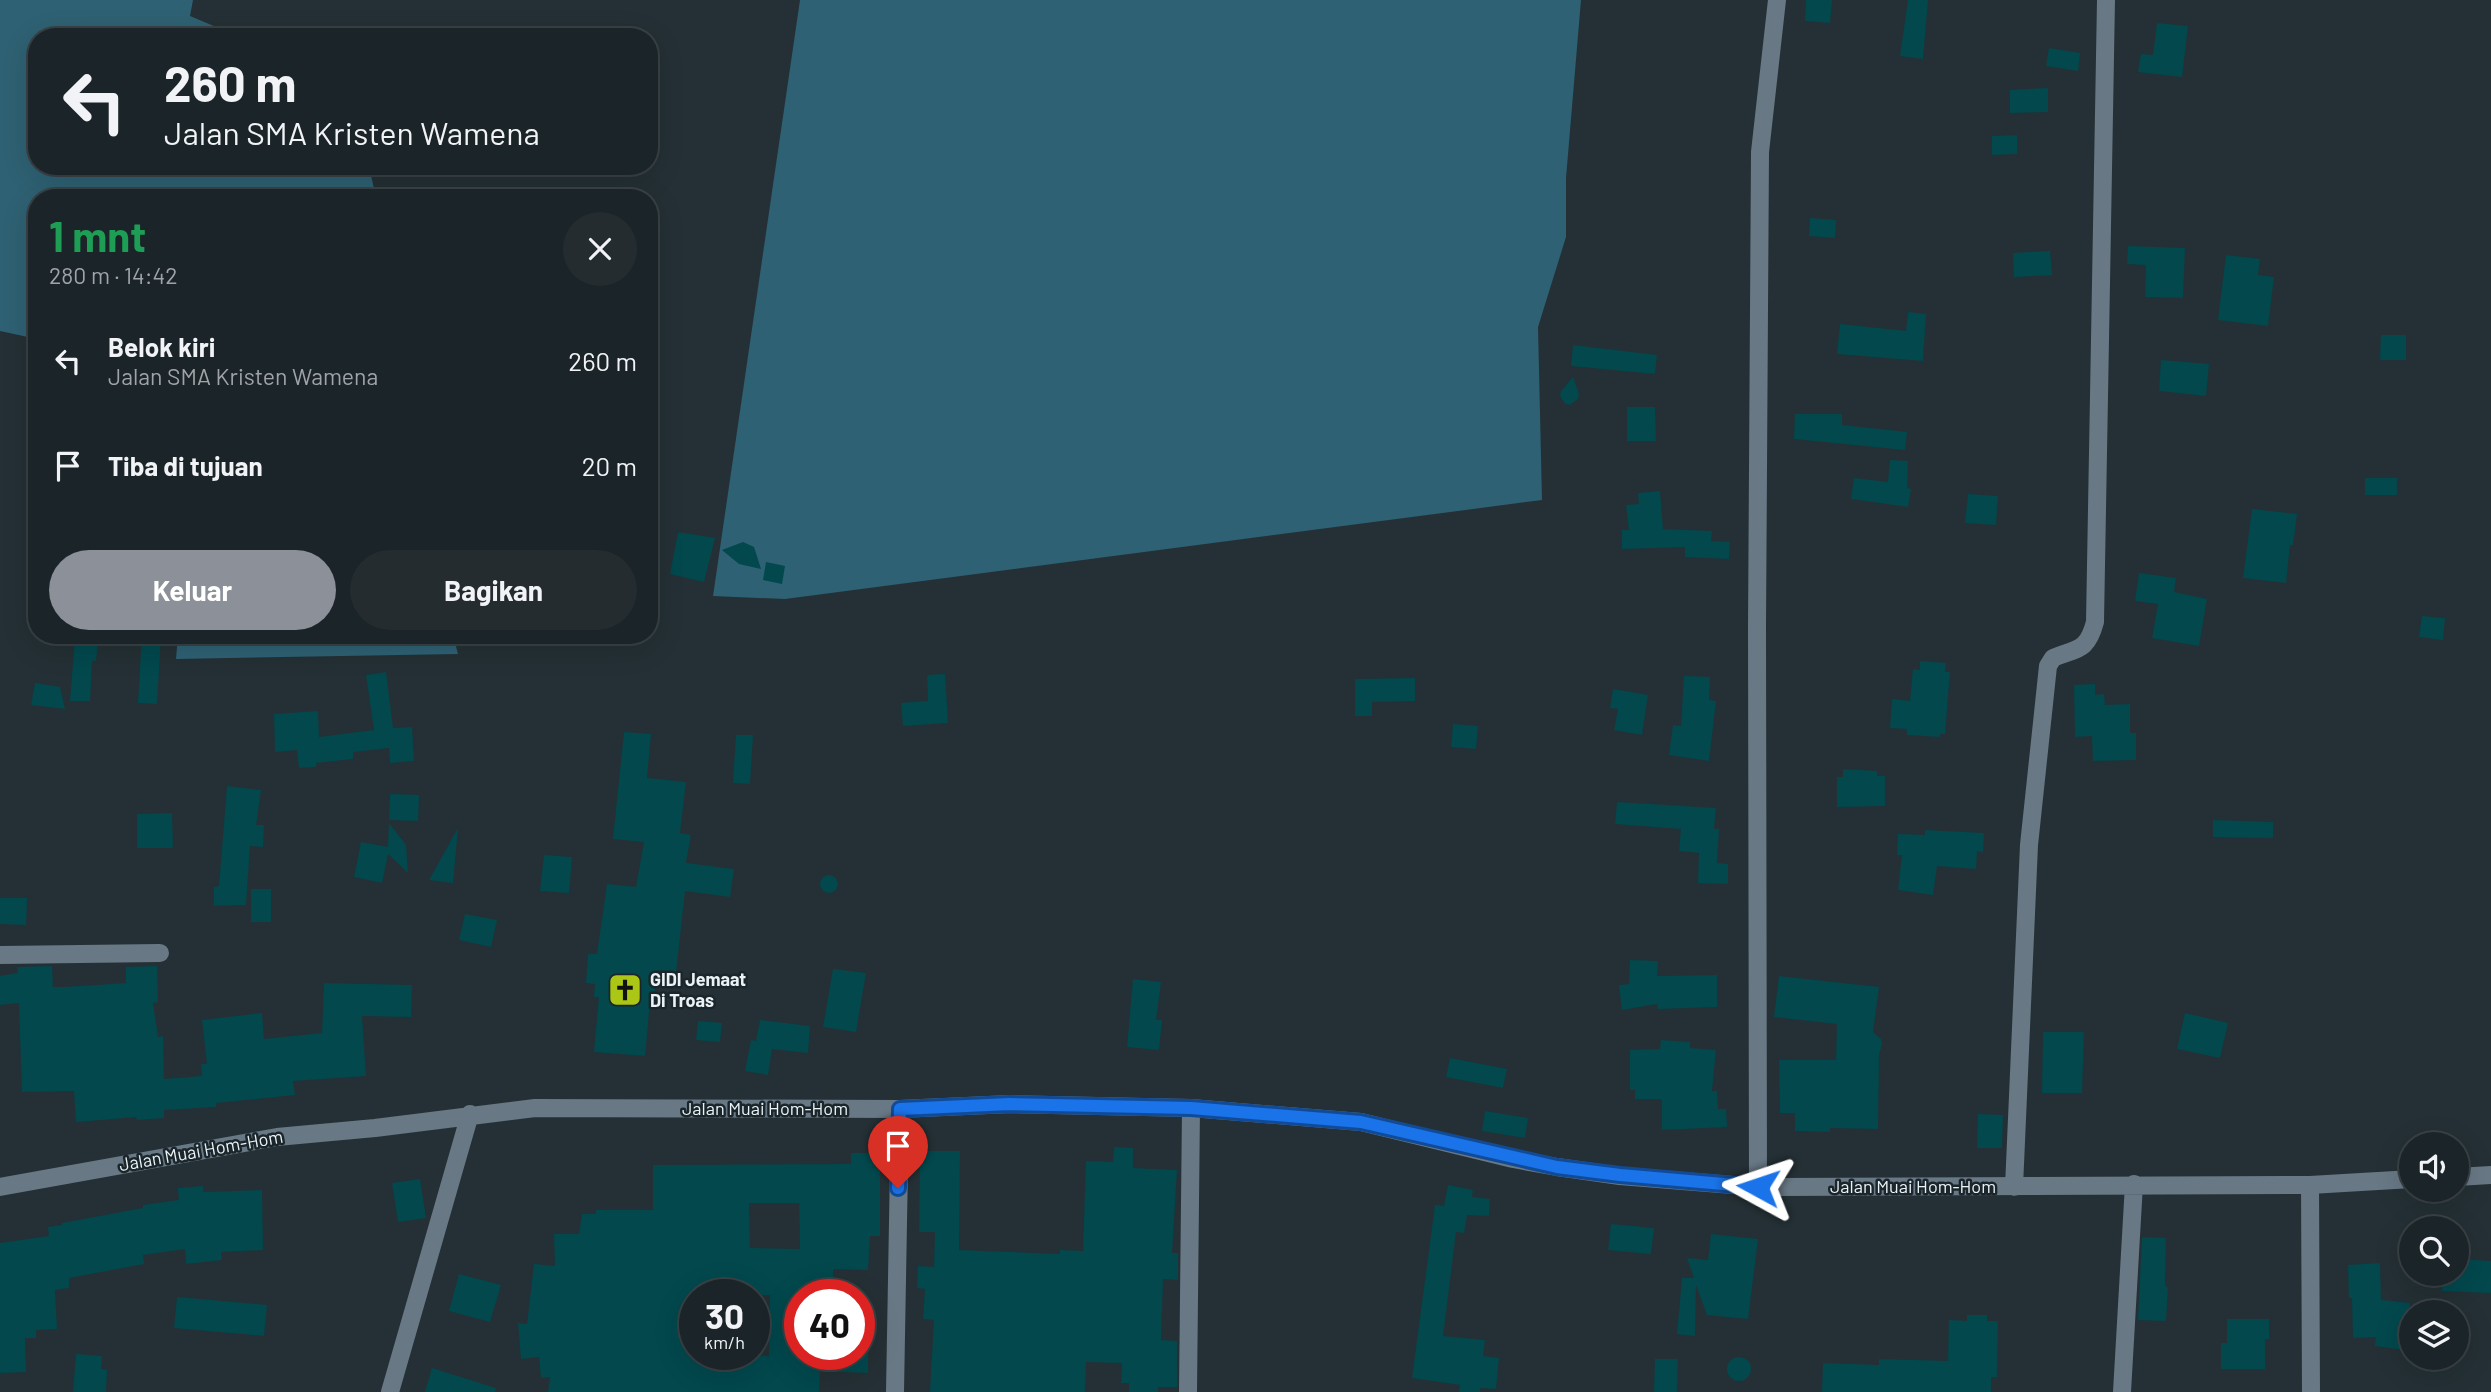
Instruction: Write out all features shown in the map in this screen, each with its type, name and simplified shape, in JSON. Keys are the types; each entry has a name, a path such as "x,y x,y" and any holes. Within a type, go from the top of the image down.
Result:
{"street":[{"path":"1758,1187 1760,152 1777,0"},
{"path":"2014,1187 2029,845 2048,666 2053,657 2082,648 2089,639 2095,622 2106,0"},
{"path":"0,955 160,953"},
{"name":"Jalan Muai Hom-Hom","path":"0,1187 277,1137 535,1108 900,1109 1010,1104 1191,1108 1361,1122 1557,1167 1758,1187 2310,1185 2399,1180"},
{"path":"1188,1392 1191,1108"},
{"path":"895,1392 900,1109"},
{"path":"390,1392 470,1114"},
{"path":"2469,1176 2491,1175"},
{"path":"2122,1392 2134,1184"},
{"path":"2310,1185 2311,1392"}],"shaded area":[{"path":"0,0 193,0 190,16 219,28 28,28 28,175 371,175 374,189 28,189 28,337 0,331"},
{"path":"800,0 1581,0 1566,178 1566,237 1538,327 1542,500 785,599 713,596"},
{"path":"177,644 455,644 458,654 176,659"}],"building":[{"path":"1806,0 1832,0 1830,23 1805,21"},
{"path":"1908,0 1928,0 1923,59 1900,56"},
{"path":"2157,23 2188,26 2182,77 2138,72 2141,54 2153,55"},
{"path":"2049,48 2080,53 2078,71 2046,66"},
{"path":"2048,88 2048,112 2010,113 2010,90"},
{"path":"2017,135 2017,154 1992,155 1992,136"},
{"path":"1810,218 1836,220 1835,238 1809,236"},
{"path":"2128,246 2185,248 2183,298 2145,297 2146,265 2127,264"},
{"path":"2050,251 2052,275 2014,277 2013,253"},
{"path":"2226,255 2260,259 2258,275 2274,277 2268,326 2218,320"},
{"path":"1908,312 1926,314 1923,361 1837,354 1840,324 1906,331"},
{"path":"2381,335 2406,335 2406,360 2380,360"},
{"path":"1573,345 1657,355 1655,374 1571,366"},
{"path":"2161,360 2209,364 2206,396 2159,391"},
{"path":"1573,377 1578,399 1570,405 1565,404 1560,396 1561,391"},
{"path":"1627,407 1655,407 1656,441 1627,441"},
{"path":"1795,414 1842,414 1842,425 1907,432 1905,450 1794,439"},
{"path":"1890,460 1908,461 1907,488 1911,489 1908,507 1851,499 1854,478 1888,482"},
{"path":"2365,478 2397,478 2397,495 2365,495"},
{"path":"1660,491 1663,529 1712,531 1711,541 1730,542 1729,559 1685,557 1685,547 1622,549 1622,530 1629,530 1626,505 1639,504 1638,493"},
{"path":"1968,494 1998,496 1996,525 1965,523"},
{"path":"2252,509 2297,514 2286,583 2243,578"},
{"path":"678,532 715,538 704,582 670,574"},
{"path":"743,542 754,547 761,569 739,564 722,550"},
{"path":"766,562 785,566 782,584 763,580"},
{"path":"2139,573 2176,578 2174,592 2207,599 2199,646 2152,638 2158,604 2135,601"},
{"path":"2422,616 2445,618 2443,640 2419,637"},
{"path":"75,644 98,644 96,661 92,661 90,701 70,701"},
{"path":"141,644 160,644 157,704 138,703"},
{"path":"1920,661 1946,663 1945,672 1950,672 1945,734 1940,734 1940,737 1907,735 1907,729 1890,728 1892,699 1910,701 1913,669 1920,670"},
{"path":"386,672 393,728 412,727 414,761 390,763 389,748 353,752 353,759 316,763 316,767 299,768 297,750 275,752 274,714 318,711 319,737 374,730 366,675"},
{"path":"945,674 948,723 903,726 901,703 928,701 927,675"},
{"path":"1684,676 1710,677 1709,700 1716,701 1709,761 1669,755 1673,725 1681,726"},
{"path":"1415,678 1415,701 1372,702 1372,716 1355,716 1355,679"},
{"path":"35,683 60,687 65,709 31,705"},
{"path":"2095,684 2095,695 2104,694 2105,705 2130,704 2130,733 2136,733 2136,760 2093,761 2092,736 2075,737 2074,685"},
{"path":"1613,689 1648,695 1642,735 1614,730 1618,709 1610,708"},
{"path":"1453,724 1478,726 1476,749 1451,747"},
{"path":"624,732 651,734 647,778 686,782 680,833 691,835 686,863 734,869 730,897 685,891 676,972 657,970 654,1002 650,1002 645,1056 594,1052 599,997 594,997 595,984 586,983 588,954 597,954 607,884 636,887 644,842 613,839"},
{"path":"736,735 753,735 750,784 733,783"},
{"path":"1843,769 1877,771 1877,776 1885,776 1885,806 1837,807 1837,777 1843,777"},
{"path":"227,786 261,790 256,825 264,825 263,847 250,846 246,905 214,906 214,887 219,886"},
{"path":"390,794 419,795 418,821 389,820"},
{"path":"1617,802 1716,808 1714,829 1719,829 1717,863 1728,864 1728,884 1698,883 1699,853 1679,851 1681,829 1615,824"},
{"path":"172,813 173,848 137,848 137,814"},
{"path":"2213,820 2273,822 2273,838 2213,837"},
{"path":"389,823 406,845 408,873 388,854 382,883 354,877 361,842 388,847"},
{"path":"458,828 453,883 429,880"},
{"path":"1925,830 1984,833 1983,852 1977,851 1976,869 1937,866 1933,895 1898,890 1902,855 1897,855 1898,834 1925,835"},
{"path":"544,855 572,857 569,893 540,891"},
{"path":"829,875 835,878 838,884 835,890 829,893 823,890 820,884 823,878"},
{"path":"251,889 271,889 271,922 251,922"},
{"path":"0,898 27,898 26,925 0,924"},
{"path":"465,914 497,920 491,947 459,940"},
{"path":"1630,960 1658,961 1657,976 1717,975 1717,1007 1658,1009 1657,1004 1622,1010 1619,985 1629,984"},
{"path":"52,966 53,987 65,987 126,983 126,967 157,966 158,1002 153,1003 158,1037 163,1036 164,1079 202,1076 201,1064 207,1064 202,1020 262,1013 264,1039 322,1033 324,983 412,985 411,1017 362,1016 366,1076 293,1081 295,1095 216,1103 216,1107 164,1110 164,1118 137,1120 136,1117 76,1122 74,1091 22,1092 19,1003 0,1005 0,976 18,973 17,967"},
{"path":"833,969 866,973 856,1032 823,1027"},
{"path":"1779,976 1879,987 1873,1032 1881,1039 1882,1044 1879,1055 1878,1129 1830,1128 1830,1132 1795,1131 1795,1113 1780,1113 1779,1060 1836,1060 1837,1024 1774,1017"},
{"path":"1133,979 1161,982 1156,1020 1162,1020 1159,1050 1127,1047"},
{"path":"2185,1013 2228,1023 2220,1058 2177,1049"},
{"path":"760,1020 810,1026 808,1053 772,1049 768,1075 745,1071 751,1040 756,1041"},
{"path":"698,1021 722,1023 720,1042 696,1040"},
{"path":"2043,1032 2084,1032 2082,1093 2042,1093"},
{"path":"1661,1040 1690,1042 1690,1048 1716,1050 1712,1091 1717,1091 1718,1109 1726,1109 1727,1127 1662,1130 1662,1099 1635,1099 1635,1090 1630,1090 1630,1050 1660,1049"},
{"path":"1450,1058 1507,1069 1503,1088 1446,1077"},
{"path":"1485,1111 1528,1118 1525,1138 1482,1131"},
{"path":"1978,1114 2003,1115 2002,1148 1977,1148"},
{"path":"1114,1147 1133,1148 1133,1168 1177,1170 1172,1253 1178,1253 1178,1280 1163,1279 1161,1340 1177,1341 1177,1387 1158,1387 1158,1392 1129,1392 1129,1383 1121,1383 1122,1363 1086,1362 1085,1392 930,1392 934,1320 923,1319 925,1289 917,1288 918,1266 934,1267 935,1232 919,1232 920,1151 960,1151 959,1250 1060,1254 1060,1250 1083,1251 1086,1161 1113,1162"},
{"path":"851,1153 880,1153 880,1236 870,1236 868,1270 833,1269 833,1279 784,1279 784,1370 868,1370 868,1373 820,1371 819,1392 548,1392 550,1377 541,1378 539,1357 521,1359 518,1323 527,1324 534,1264 555,1266 554,1234 579,1234 582,1214 596,1214 596,1210 653,1210 653,1165 851,1164","holes":["749,1203 799,1203 800,1249 750,1248"]},
{"path":"420,1179 426,1218 398,1222 392,1183"},
{"path":"1448,1185 1473,1190 1472,1197 1490,1199 1489,1216 1467,1215 1464,1233 1456,1232 1443,1336 1485,1340 1483,1356 1499,1358 1496,1389 1480,1388 1480,1392 1459,1392 1460,1385 1412,1378 1435,1205 1444,1206"},
{"path":"203,1186 203,1192 262,1190 263,1250 221,1252 222,1260 186,1264 185,1249 143,1255 144,1264 69,1278 69,1288 55,1290 57,1329 36,1330 36,1338 25,1338 26,1372 0,1373 0,1243 49,1236 48,1227 62,1223 179,1200 178,1188"},
{"path":"1611,1224 1654,1228 1651,1254 1608,1250"},
{"path":"1711,1234 1758,1239 1748,1319 1707,1315 1696,1285 1695,1336 1677,1334 1682,1278 1694,1278 1687,1258 1708,1260"},
{"path":"2142,1237 2166,1238 2166,1321 2138,1320"},
{"path":"2469,1260 2491,1261 2491,1293 2442,1291 2442,1286 2469,1286"},
{"path":"2380,1263 2381,1300 2399,1302 2399,1349 2375,1346 2376,1337 2353,1338 2348,1265"},
{"path":"459,1274 501,1285 490,1322 449,1311"},
{"path":"177,1297 267,1305 264,1336 174,1328"},
{"path":"1967,1315 1987,1315 1987,1321 1998,1321 1997,1377 1991,1377 1991,1392 1822,1392 1823,1363 1879,1365 1879,1359 1948,1361 1949,1320 1967,1321"},
{"path":"2227,1319 2269,1319 2269,1339 2265,1339 2265,1369 2221,1369 2221,1343 2227,1343"},
{"path":"76,1354 102,1356 101,1369 107,1370 106,1392 73,1392"},
{"path":"1739,1357 1748,1360 1751,1369 1748,1378 1739,1381 1730,1378 1727,1369 1730,1360"},
{"path":"1655,1359 1678,1359 1677,1392 1654,1392"},
{"path":"432,1368 496,1388 495,1392 425,1392"}],"place":[{"name":"GIDI Jemaat Di Troas","path":"625,990"}],"route":[{"path":"898,1188 900,1109 1010,1104 1191,1108 1361,1122 1557,1167 1758,1187"}]}
